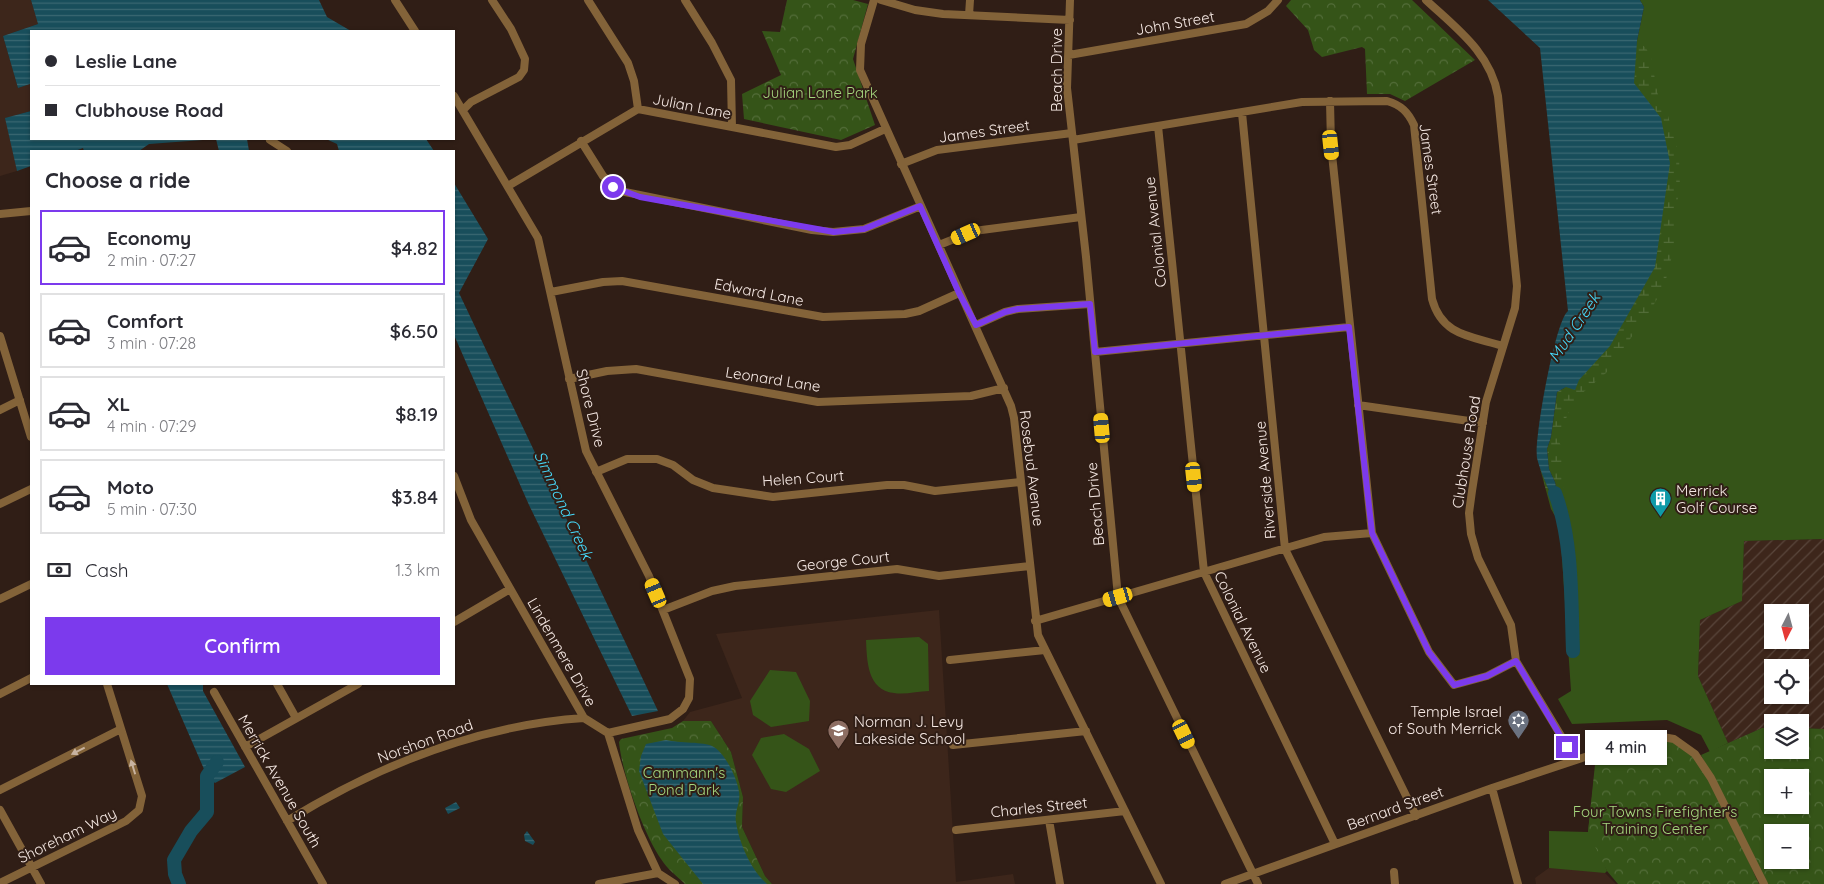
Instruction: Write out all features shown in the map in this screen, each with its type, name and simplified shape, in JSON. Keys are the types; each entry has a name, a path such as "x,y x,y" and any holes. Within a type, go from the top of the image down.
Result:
{"street":[{"path":"396,0 413,30"},
{"path":"463,110 471,102 519,77 524,70 525,59 519,50 516,38 492,0"},
{"path":"588,0 628,63 634,81 638,109"},
{"path":"685,0 712,43 731,80 732,127"},
{"name":"Rosebud Avenue","path":"874,0 861,44 859,62 863,78 959,293 976,325 1004,388 1014,418 1038,635 1161,884"},
{"path":"881,0 924,12 1070,20"},
{"path":"969,15 970,0"},
{"name":"Beach Drive","path":"1070,0 1067,88 1095,352 1118,597 1258,884"},
{"name":"John Street","path":"1068,55 1246,24 1268,11 1278,0"},
{"name":"Clubhouse Road","path":"1426,0 1482,54 1492,72 1496,88 1517,286 1515,308 1486,402 1469,513 1471,534 1478,558 1511,625 1516,661 1575,759"},
{"name":"Shore Drive","path":"455,98 538,238 581,439 649,576 690,679 690,698 683,709 670,719 608,733"},
{"path":"1330,101 1331,145 1372,533 1429,652 1454,685 1487,676 1516,661"},
{"name":"James Street","path":"901,164 937,150 1072,137 1158,126 1302,102 1387,101 1401,107 1409,115 1416,133 1432,299 1436,313 1442,323 1454,331 1503,346"},
{"name":"Julian Lane","path":"508,186 638,109 836,147 850,145 885,129"},
{"name":"Riverside Avenue","path":"1242,113 1285,549 1416,816"},
{"name":"Colonial Avenue","path":"1158,126 1204,572 1335,844"},
{"path":"270,140 285,150"},
{"path":"582,142 603,176 620,191 812,230 839,232 864,229 920,206"},
{"path":"0,214 30,211"},
{"path":"939,245 974,231 1081,217"},
{"name":"Edward Lane","path":"551,292 603,282 622,281 823,316 905,314 919,311 959,293"},
{"path":"976,325 1005,312 1018,309 1090,304"},
{"path":"1095,352 1349,327"},
{"path":"0,336 30,434"},
{"name":"Leonard Lane","path":"569,380 607,371 636,369 818,402 971,396 1004,388"},
{"path":"0,410 20,400"},
{"path":"1358,405 1483,423"},
{"name":"Helen Court","path":"596,472 627,459 657,459 673,465 693,480 713,488 774,497 887,485 904,485 935,491 1021,482"},
{"name":"Lindenmere Drive","path":"455,479 471,520 584,718 608,733"},
{"path":"0,504 30,489"},
{"path":"1035,621 1335,535 1372,533"},
{"name":"George Court","path":"663,610 712,591 735,586 897,569 939,576 1030,566"},
{"path":"0,599 30,584"},
{"path":"455,621 510,590"},
{"path":"950,660 1045,650"},
{"path":"0,694 30,679"},
{"path":"0,790 121,729 107,685"},
{"path":"277,685 296,718"},
{"path":"245,747 356,685"},
{"name":"Merrick Avenue South","path":"214,692 322,884"},
{"name":"Norshon Road","path":"287,821 324,799 373,774 456,742 548,720 584,718"},
{"name":"Shoreham Way","path":"0,883 126,821 136,814 141,806 142,796 121,729"},
{"path":"953,745 1086,731"},
{"path":"608,733 629,807 658,874 675,884"},
{"path":"1575,759 1651,735 1674,739 1688,748 1704,765 1712,778 1764,884"},
{"name":"Bernard Street","path":"1225,884 1575,759"},
{"path":"1492,788 1518,884"},
{"path":"0,810 41,884"},
{"name":"Charles Street","path":"956,830 1125,812"},
{"path":"1049,820 1060,884"},
{"path":"1394,872 1395,884"},
{"path":"599,884 658,874"}],"shaded area":[{"path":"0,0 31,0 38,24 3,36 18,88 30,84 30,111 6,118 17,171 0,176"},
{"path":"1824,539 1824,729 1809,728 1809,714 1764,714 1764,728 1728,743 1698,676 1700,620 1742,601 1744,541"},
{"name":"Norman J. Levy Lakeside School","path":"939,610 956,882 1013,874 1015,884 772,884 765,876 742,827 743,797 731,752 711,721 683,721 690,712 742,698 716,634"},
{"path":"1553,865 1601,869 1616,884 1536,884 1535,878"}],"green space":[{"name":"Julian Lane Park","path":"787,0 853,0 868,4 853,59 875,125 841,140 744,119 742,94 781,75 762,31 780,32"},
{"path":"1291,0 1412,0 1475,60 1405,101 1390,94 1367,94 1365,49 1362,47 1322,57 1314,50 1308,30 1286,6"},
{"name":"Merrick Golf Course","path":"1640,0 1824,0 1824,539 1744,541 1742,601 1700,620 1698,676 1728,743 1710,752 1701,735 1667,720 1572,724 1558,699 1571,691 1554,439 1644,7"},
{"path":"1637,41 1646,48 1651,58 1658,95 1668,116 1679,156 1680,190 1676,206 1674,248 1664,287 1650,311 1606,373 1580,395 1569,411 1558,439 1563,451 1562,477 1566,512 1560,524 1551,509 1540,468 1554,503 1561,509 1555,482 1549,469 1547,449 1551,437 1557,392 1566,387 1575,390 1579,380 1610,346 1661,118 1634,83"},
{"path":"919,637 928,644 929,691 894,693 885,691 878,686 870,673 866,640"},
{"path":"770,670 796,672 810,701 809,721 771,727 753,715 750,701"},
{"name":"Cammann's Pond Park","path":"683,721 711,721 731,752 743,797 742,827 765,876 772,884 685,884 666,866 654,848 629,786 619,742 621,739 672,728"},
{"path":"1764,728 1764,759 1809,759 1809,728 1824,729 1824,884 1766,884 1701,755"},
{"path":"784,734 809,749 820,771 786,792 771,789 752,755 761,738"},
{"name":"Four Towns Firefighter's Training Center","path":"1651,739 1677,744 1685,748 1695,758 1726,811 1759,884 1618,884 1607,871 1588,832 1596,755"},
{"path":"1594,779 1596,840 1607,871 1605,873 1549,868 1549,831 1588,832"}],"water":[{"path":"31,0 319,0 327,17 349,30 30,30 30,84 18,88 3,36 38,24"},
{"path":"1488,0 1640,0 1644,7 1637,41 1634,83 1661,118 1670,163 1655,267 1610,346 1579,380 1575,390 1566,387 1557,392 1551,437 1547,449 1549,469 1555,482 1561,510 1547,485 1537,458 1546,381 1557,336 1568,311 1540,48"},
{"path":"30,111 30,140 203,140 149,144 140,150 84,150 83,148 78,150 30,150 30,166 17,171 5,118"},
{"path":"216,140 247,140 249,150 219,150"},
{"path":"328,140 427,140 433,150 339,150 337,144"},
{"path":"455,185 488,239 459,293 658,711 632,716 529,505 455,337"},
{"path":"167,685 203,685 203,691 245,767 215,783 207,776"},
{"name":"Cammann's Pond Park","path":"666,740 712,746 726,760 736,780 739,792 736,818 740,839 751,864 767,884 703,884 663,834 639,771 641,756 646,744"},
{"path":"456,802 460,808 448,814 445,808"},
{"path":"527,831 535,842 533,845 525,841 524,835"}],"waterway":[{"name":"Mud Creek","path":"1555,493 1561,512 1568,551 1573,651"},
{"path":"179,884 175,874 174,860 191,831 207,812 207,776 217,762"}],"place":[{"name":"Merrick Golf Course","path":"1660,518"},
{"name":"Temple Israel of South Merrick","path":"1518,739"},
{"name":"Norman J. Levy Lakeside School","path":"838,749"}],"route":[{"path":"613,187 640,197 812,230 834,232 864,229 920,206 959,293 976,325 1005,312 1018,309 1090,304 1095,352 1349,327 1372,533 1429,652 1454,685 1487,676 1516,661 1567,747"}],"water label":[{"name":"Simmond Creek","path":"564,505"}]}
